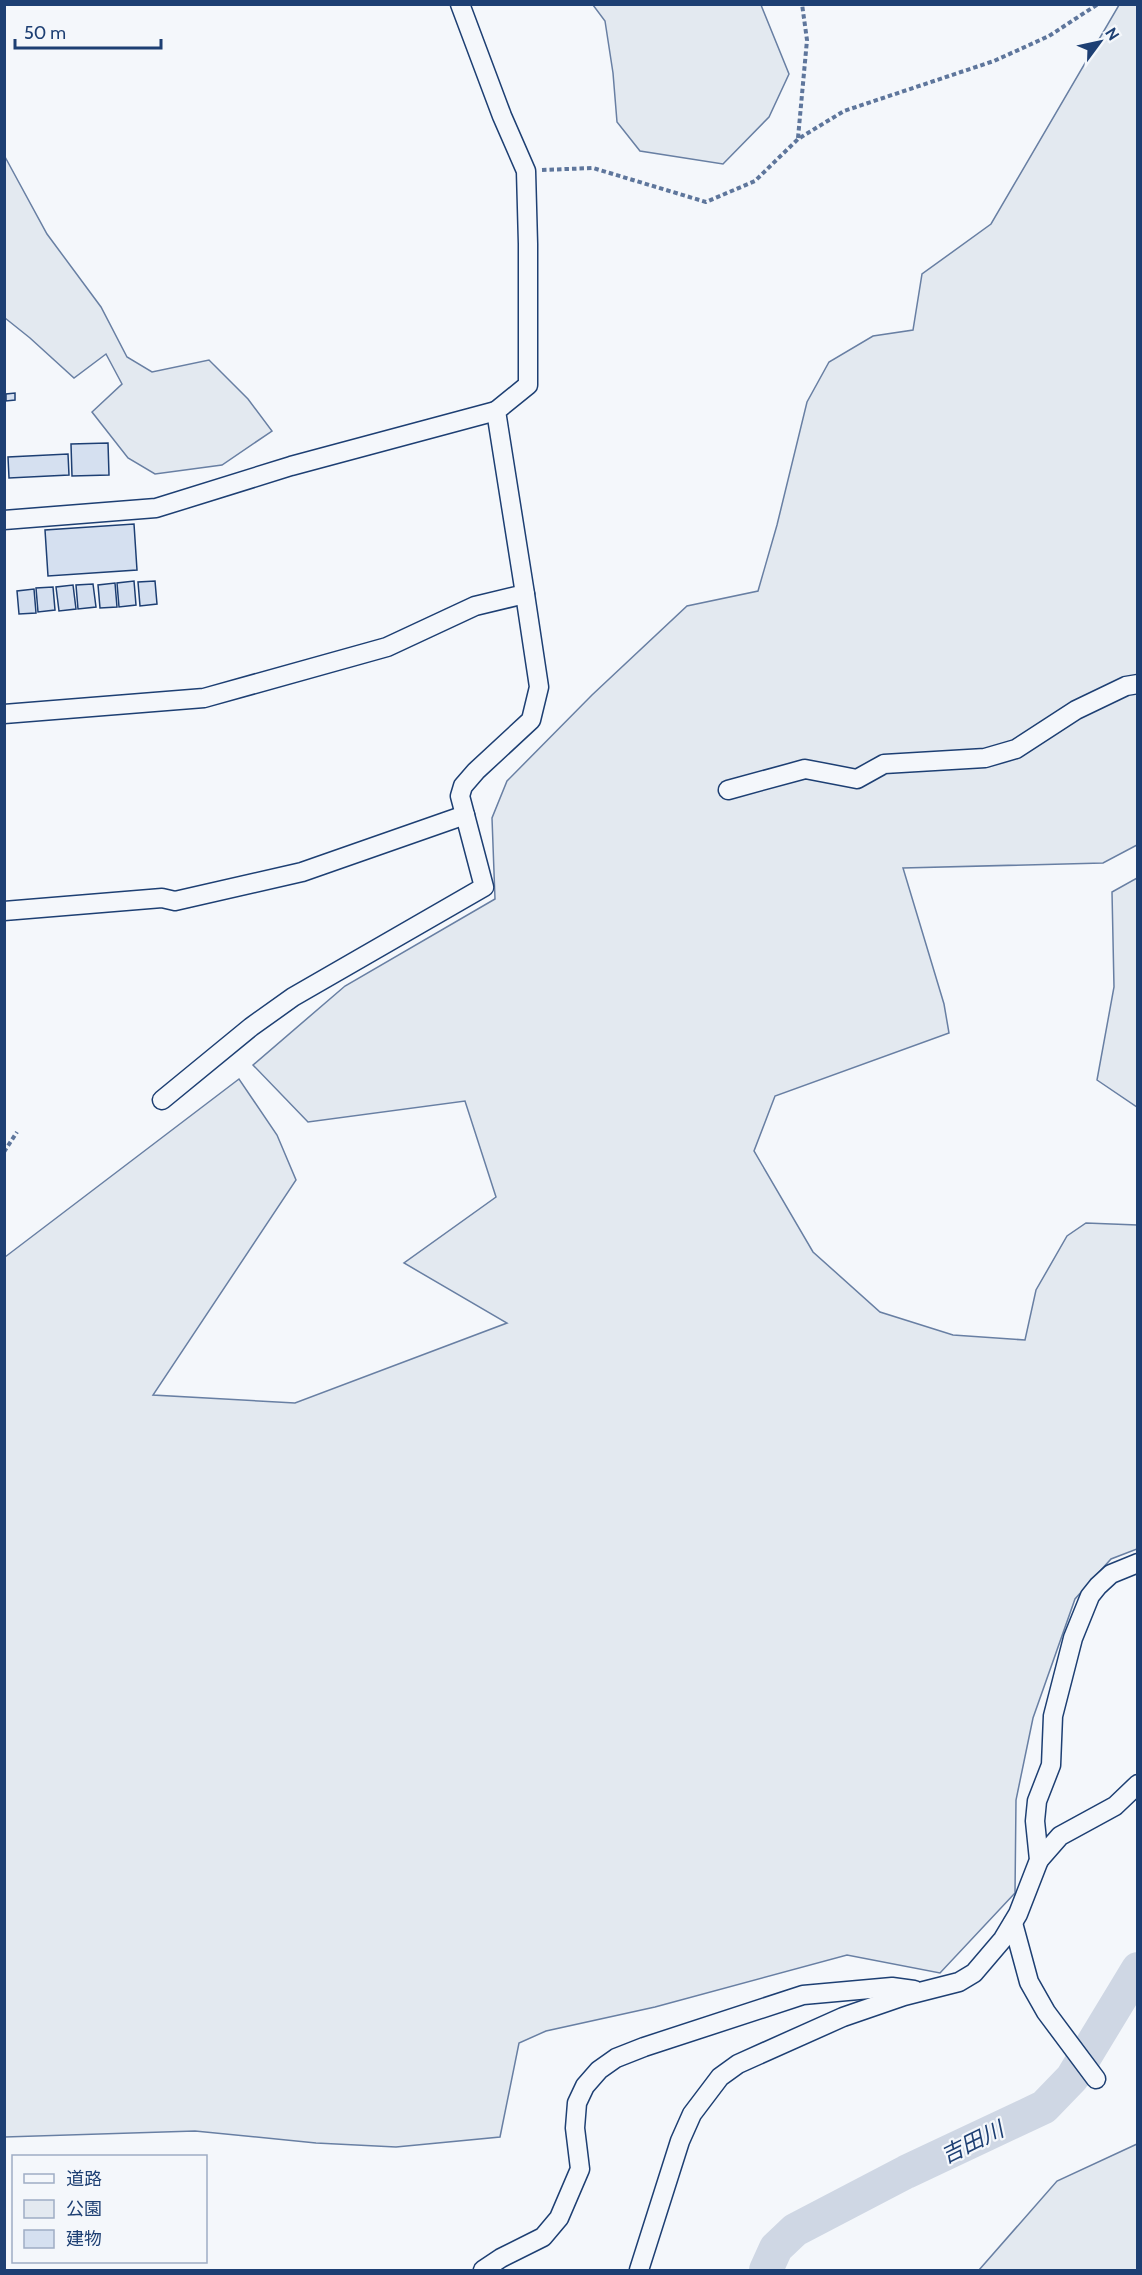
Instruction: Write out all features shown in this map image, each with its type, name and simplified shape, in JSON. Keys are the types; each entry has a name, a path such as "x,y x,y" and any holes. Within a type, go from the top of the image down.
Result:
{"street":[{"path":"4,520 156,508 291,466 496,411 528,385 526,171 502,116 460,4"},
{"path":"162,1100 251,1027 293,997 484,887 460,796 463,786 476,771 531,720 539,687 496,411"},
{"path":"4,714 204,698 387,647 475,606 525,594"},
{"path":"728,790 805,769 856,779 884,764 985,759 1016,749 1076,710 1126,686 1137,684"},
{"path":"4,911 162,898 175,902 302,872 465,815"},
{"path":"1039,1860 1035,1821 1036,1801 1051,1766 1053,1716 1073,1638 1090,1596 1098,1586 1111,1574 1137,1563"},
{"path":"639,2271 680,2141 692,2114 720,2077 738,2064 843,2017 959,1982 974,1973 1003,1939 1013,1923 1039,1860 1060,1836 1115,1806 1137,1784"},
{"path":"1013,1923 1029,1982 1046,2012 1096,2079"},
{"path":"483,2271 501,2258 543,2237 559,2218 580,2169 575,2128 577,2103 585,2086 599,2070 616,2058 803,1995 892,1987 923,1992"}],"path":[{"path":"798,139 807,40 802,4"},
{"path":"526,171 593,168 706,202 755,181 798,139 844,111 994,61 1049,36 1098,4"},
{"path":"4,1152 17,1132"}],"green space":[{"path":"593,5 761,5 789,74 769,117 723,164 640,151 617,122 613,73 605,21"},
{"path":"1119,5 1137,5 1137,845 1103,863 903,868 944,1004 949,1033 775,1096 754,1151 813,1252 880,1312 953,1335 1025,1340 1036,1290 1067,1236 1086,1223 1137,1225 1137,1549 1111,1559 1075,1599 1033,1718 1016,1800 1015,1893 940,1973 847,1955 655,2007 546,2031 519,2043 500,2137 396,2147 316,2143 195,2131 5,2137 5,1257 239,1079 277,1135 296,1180 153,1395 295,1403 507,1323 404,1263 496,1197 465,1101 308,1122 253,1065 345,986 495,899 492,818 507,781 592,695 687,606 758,591 777,525 807,402 829,362 873,336 913,330 922,274 991,224"},
{"path":"4,155 47,234 101,307 127,357 152,372 209,360 248,399 272,431 222,465 155,474 128,458 92,412 122,384 106,354 74,378 5,318"},
{"path":"1137,878 1137,1107 1097,1080 1114,987 1112,892"},
{"path":"1137,2144 1137,2270 979,2270 1057,2181"}],"building":[{"path":"15,393 15,400 6,401 6,394"},
{"path":"108,443 109,475 72,476 71,444"},
{"path":"68,454 69,475 9,478 8,457"},
{"path":"134,524 137,570 48,576 45,530"},
{"path":"134,581 136,605 119,607 117,583"},
{"path":"155,581 157,604 140,606 138,582"},
{"path":"115,583 117,607 100,608 98,585"},
{"path":"93,584 96,607 78,609 76,585"},
{"path":"73,585 76,609 59,611 56,587"},
{"path":"53,587 55,610 38,612 36,588"},
{"path":"34,589 36,613 19,614 17,591"}],"waterway":[{"name":"吉田川","path":"766,2270 776,2248 795,2230 906,2172 1044,2107 1072,2078 1138,1969"}]}
